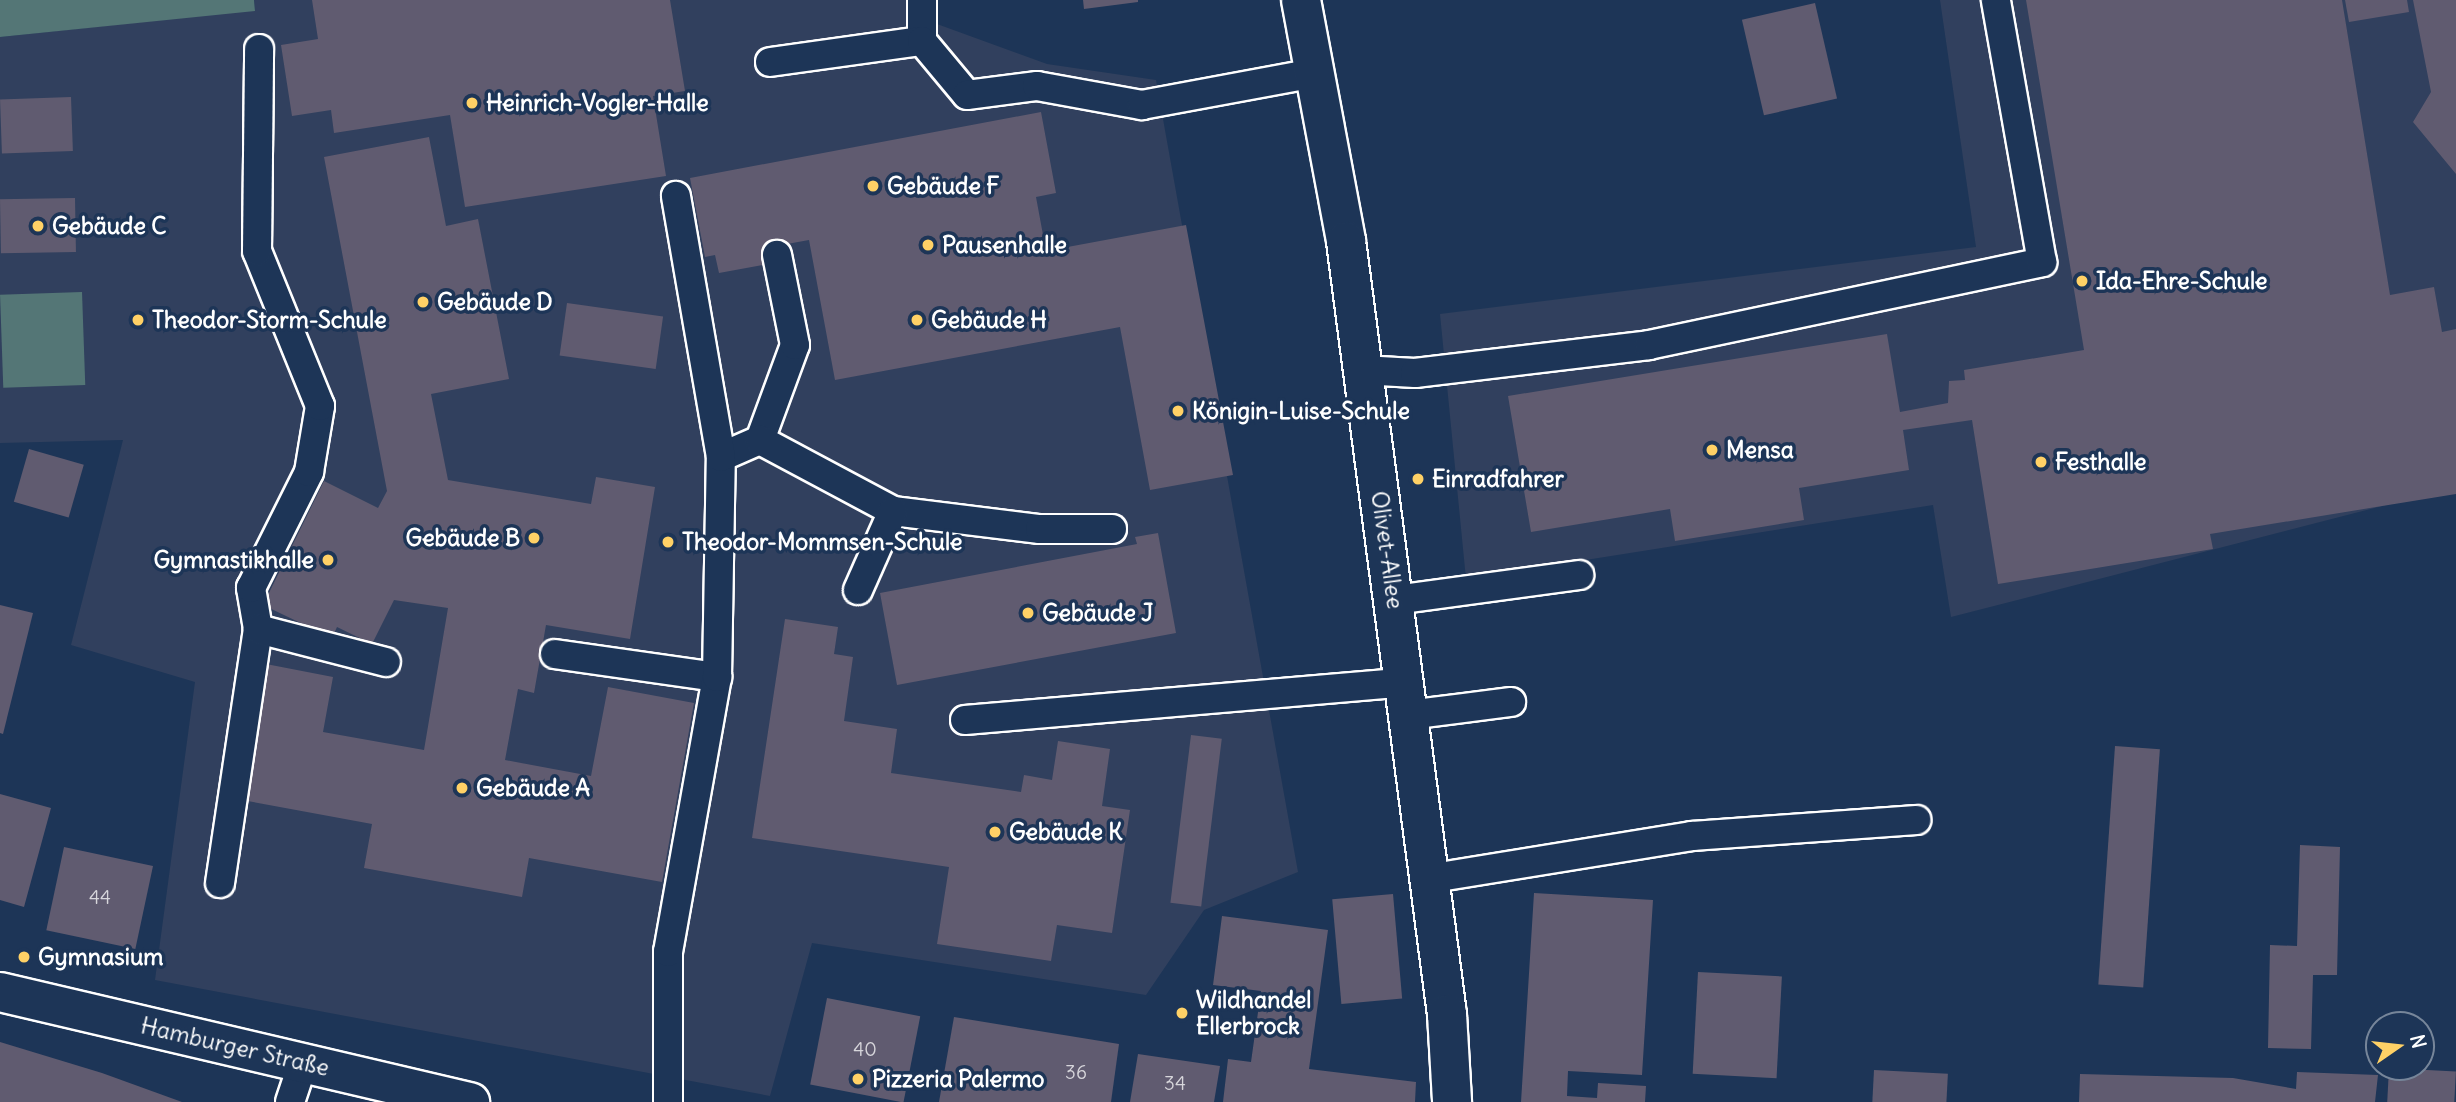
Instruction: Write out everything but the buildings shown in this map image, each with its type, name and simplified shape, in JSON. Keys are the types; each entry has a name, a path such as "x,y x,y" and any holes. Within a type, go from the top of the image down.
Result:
{"street":[{"name":"Olivet-Allee","path":"1301,0 1346,241 1395,600 1427,879 1447,1014 1452,1102"},
{"name":"Hamburger Straße","path":"0,992 470,1102"}],"lane":[{"path":"922,0 922,41 967,95 1037,86 1142,105 1315,73"},
{"path":"1362,370 1415,373 1649,345 2042,261 1996,0"},
{"path":"770,62 922,41"},
{"path":"220,883 258,629 251,587 309,472 320,405 257,251 259,49"},
{"path":"668,1102 668,952 717,677 721,457 676,196"},
{"path":"721,457 760,440 795,345 778,255"},
{"path":"760,440 893,511 1040,528 1112,529"},
{"path":"859,590 893,511"},
{"path":"1395,600 1579,575"},
{"path":"258,629 386,662"},
{"path":"555,653 717,677"},
{"path":"965,720 1406,698 1511,702"},
{"path":"1427,879 1692,836 1916,820"},
{"path":"290,1102 303,1063"}],"shaded area":[{"name":"Theodor-Mommsen-Schule","path":"254,0 935,0 926,20 1047,64 1156,80 1298,872 1204,910 1146,995 812,943 770,1096 155,980 195,682 71,645 123,440 0,443 0,37 255,10"},
{"name":"Ida-Ehre-Schule","path":"1940,0 2456,0 2456,487 1951,617 1933,505 1466,579 1440,314 1976,247"}],"green space":[{"path":"0,0 254,0 255,11 0,37"},
{"path":"82,292 85,385 3,388 0,295"}],"place":[{"name":"Heinrich-Vogler-Halle","path":"472,103"},
{"name":"Gebäude F","path":"873,186"},
{"name":"Gebäude C","path":"38,226"},
{"name":"Pausenhalle","path":"928,245"},
{"name":"Ida-Ehre-Schule","path":"2082,281"},
{"name":"Gebäude D","path":"423,302"},
{"name":"Theodor-Storm-Schule","path":"138,320"},
{"name":"Gebäude H","path":"917,320"},
{"name":"Königin-Luise-Schule","path":"1178,411"},
{"name":"Mensa","path":"1712,450"},
{"name":"Festhalle","path":"2041,462"},
{"name":"Einradfahrer","path":"1418,479"},
{"name":"Gebäude B","path":"534,538"},
{"name":"Theodor-Mommsen-Schule","path":"668,542"},
{"name":"Gymnastikhalle","path":"328,560"},
{"name":"Gebäude J","path":"1028,613"},
{"name":"Gebäude A","path":"462,788"},
{"name":"Gebäude K","path":"995,832"},
{"name":"Gymnasium","path":"24,957"},
{"name":"Wildhandel Ellerbrock","path":"1182,1013"},
{"name":"Pizzeria Palermo","path":"858,1079"}]}
